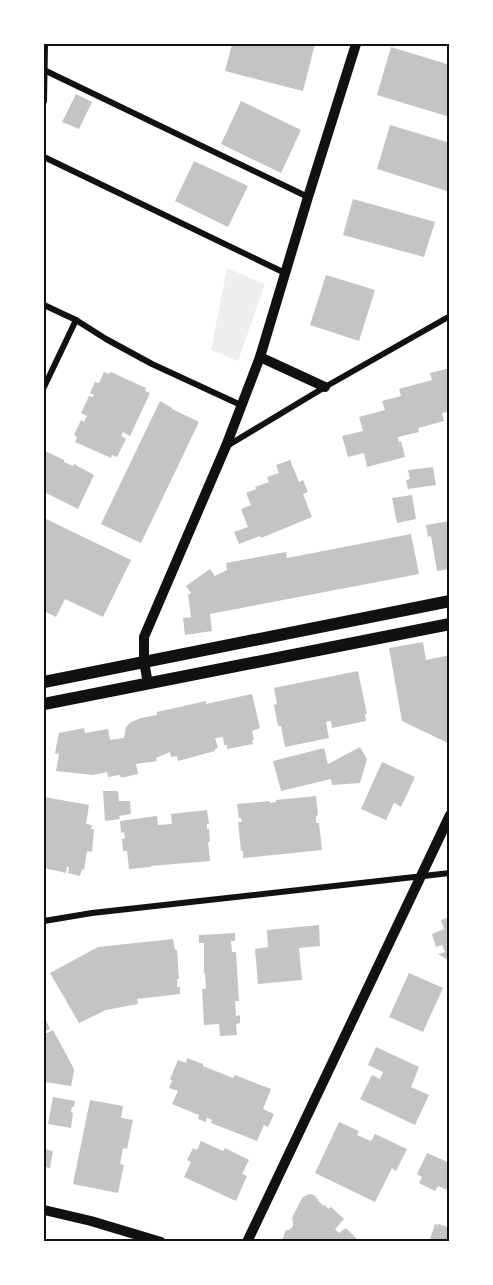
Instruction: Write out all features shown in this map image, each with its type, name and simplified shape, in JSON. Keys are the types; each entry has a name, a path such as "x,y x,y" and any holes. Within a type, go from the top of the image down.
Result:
{"main road":[{"path":"44,682 450,601"},
{"path":"44,704 450,624"}],"street":[{"path":"44,101 45,44"},
{"path":"148,684 144,661 144,637 243,406 261,357 356,44"},
{"path":"44,70 308,197"},
{"path":"44,158 285,273"},
{"path":"44,305 76,320 152,364 243,406"},
{"path":"226,446 450,316"},
{"path":"44,387 76,320"},
{"path":"261,357 325,387"},
{"path":"247,1242 419,876 450,815"},
{"path":"44,921 92,913 450,873"},
{"path":"44,1210 161,1242"}],"shaded area":[{"path":"227,268 265,284 238,361 211,350"}],"building":[{"path":"232,44 315,44 303,91 225,71"},
{"path":"391,47 450,65 450,117 377,95"},
{"path":"76,94 92,102 79,129 62,122"},
{"path":"241,101 301,130 281,173 221,144"},
{"path":"390,125 450,143 450,192 377,169"},
{"path":"194,161 248,186 228,227 175,201"},
{"path":"353,199 435,222 424,257 343,235"},
{"path":"326,275 375,290 359,341 310,325"},
{"path":"450,368 450,411 442,413 444,421 418,428 419,432 398,437 405,457 367,467 364,453 348,457 342,436 363,431 359,417 385,410 382,401 401,396 399,389 432,380 430,373"},
{"path":"104,372 109,374 111,372 146,388 145,391 150,393 130,436 123,432 121,436 126,439 117,457 112,455 111,458 75,442 77,437 74,435 81,420 84,422 87,416 81,413 89,396 94,395 90,393 95,382 99,383"},
{"path":"160,401 199,422 141,543 101,524"},
{"path":"45,451 94,475 78,509 44,492"},
{"path":"290,460 299,482 303,480 308,492 303,494 312,517 261,538 260,536 239,544 234,532 248,527 241,509 251,505 246,493 269,482 267,477 279,473 276,465"},
{"path":"433,467 436,485 408,489 406,480 410,479 408,470"},
{"path":"412,495 416,519 397,523 392,498"},
{"path":"44,518 131,560 103,617 65,599 56,617 44,611"},
{"path":"450,521 450,569 437,571 431,536 428,537 426,525"},
{"path":"411,534 419,574 210,614 212,631 185,635 183,618 191,617 188,595 191,593 186,586 210,569 215,576 227,570 226,563 286,552 287,558"},
{"path":"423,642 426,660 450,655 450,744 402,721 389,648"},
{"path":"358,671 367,714 365,714 366,721 332,728 331,721 326,722 329,738 285,747 274,705 277,704 274,688"},
{"path":"252,694 260,728 252,731 253,744 227,749 223,737 215,738 218,748 215,751 178,761 177,756 171,757 170,752 156,758 157,761 136,764 138,774 121,778 120,775 108,777 107,772 93,775 56,771 59,754 55,753 59,733 84,728 85,733 108,729 110,740 124,738 126,727 131,722 157,715 157,712"},
{"path":"360,747 367,759 360,783 332,785 331,779 281,791 273,761 324,748 328,764"},
{"path":"382,762 415,777 401,807 394,803 386,820 361,809"},
{"path":"103,791 118,791 119,801 130,801 131,814 119,816 120,819 105,821"},
{"path":"316,796 318,815 316,823 319,823 322,850 243,858 238,822 242,822 239,818 237,804 269,801 270,803 276,800"},
{"path":"44,797 89,805 86,824 92,825 91,829 94,829 92,852 87,851 84,870 82,869 80,876 68,873 69,867 66,873 44,868"},
{"path":"207,810 210,861 129,869 127,851 123,851 122,839 125,838 124,832 121,833 120,821 157,816 158,825 172,824 171,814"},
{"path":"450,917 450,961 438,954 445,952 442,945 436,947 432,934 444,929 441,920"},
{"path":"319,925 320,946 299,948 302,980 258,984 255,949 268,947 267,930"},
{"path":"235,933 235,941 231,941 232,952 236,952 239,1001 235,1001 236,1016 240,1015 240,1023 236,1024 237,1035 220,1036 219,1024 204,1025 202,989 206,989 204,943 199,943 199,935"},
{"path":"173,939 175,950 177,950 179,979 177,979 177,987 180,987 180,994 137,999 138,1004 106,1010 79,1023 50,973 98,947"},
{"path":"409,973 443,988 423,1032 389,1017"},
{"path":"44,1016 50,1029 44,1032"},
{"path":"53,1030 73,1067 71,1086 44,1082 44,1032 45,1034"},
{"path":"376,1047 419,1067 411,1087 429,1095 415,1125 360,1099 372,1075 380,1079 383,1072 368,1065"},
{"path":"187,1058 233,1078 235,1075 271,1089 263,1109 274,1114 268,1127 264,1125 257,1141 211,1123 212,1120 207,1118 206,1122 198,1119 199,1115 172,1104 178,1091 169,1088 172,1081 170,1079 178,1060 186,1063"},
{"path":"53,1097 75,1101 71,1112 73,1113 71,1128 48,1124"},
{"path":"90,1100 123,1106 121,1118 133,1120 127,1149 123,1148 120,1164 124,1165 118,1193 73,1184"},
{"path":"339,1122 359,1131 357,1135 371,1141 375,1134 407,1149 396,1171 392,1168 375,1202 315,1173"},
{"path":"201,1141 223,1151 225,1148 249,1160 242,1174 247,1176 236,1201 184,1177 191,1162 187,1160 193,1148 197,1150"},
{"path":"44,1149 53,1151 50,1168 44,1167"},
{"path":"427,1153 450,1163 450,1185 447,1190 438,1186 435,1191 419,1183 422,1177 417,1174"},
{"path":"309,1194 314,1195 328,1209 331,1207 344,1219 335,1229 339,1233 346,1228 360,1242 281,1242 286,1230 293,1226 292,1218 302,1198"},
{"path":"435,1224 450,1228 450,1242 429,1242"}]}
